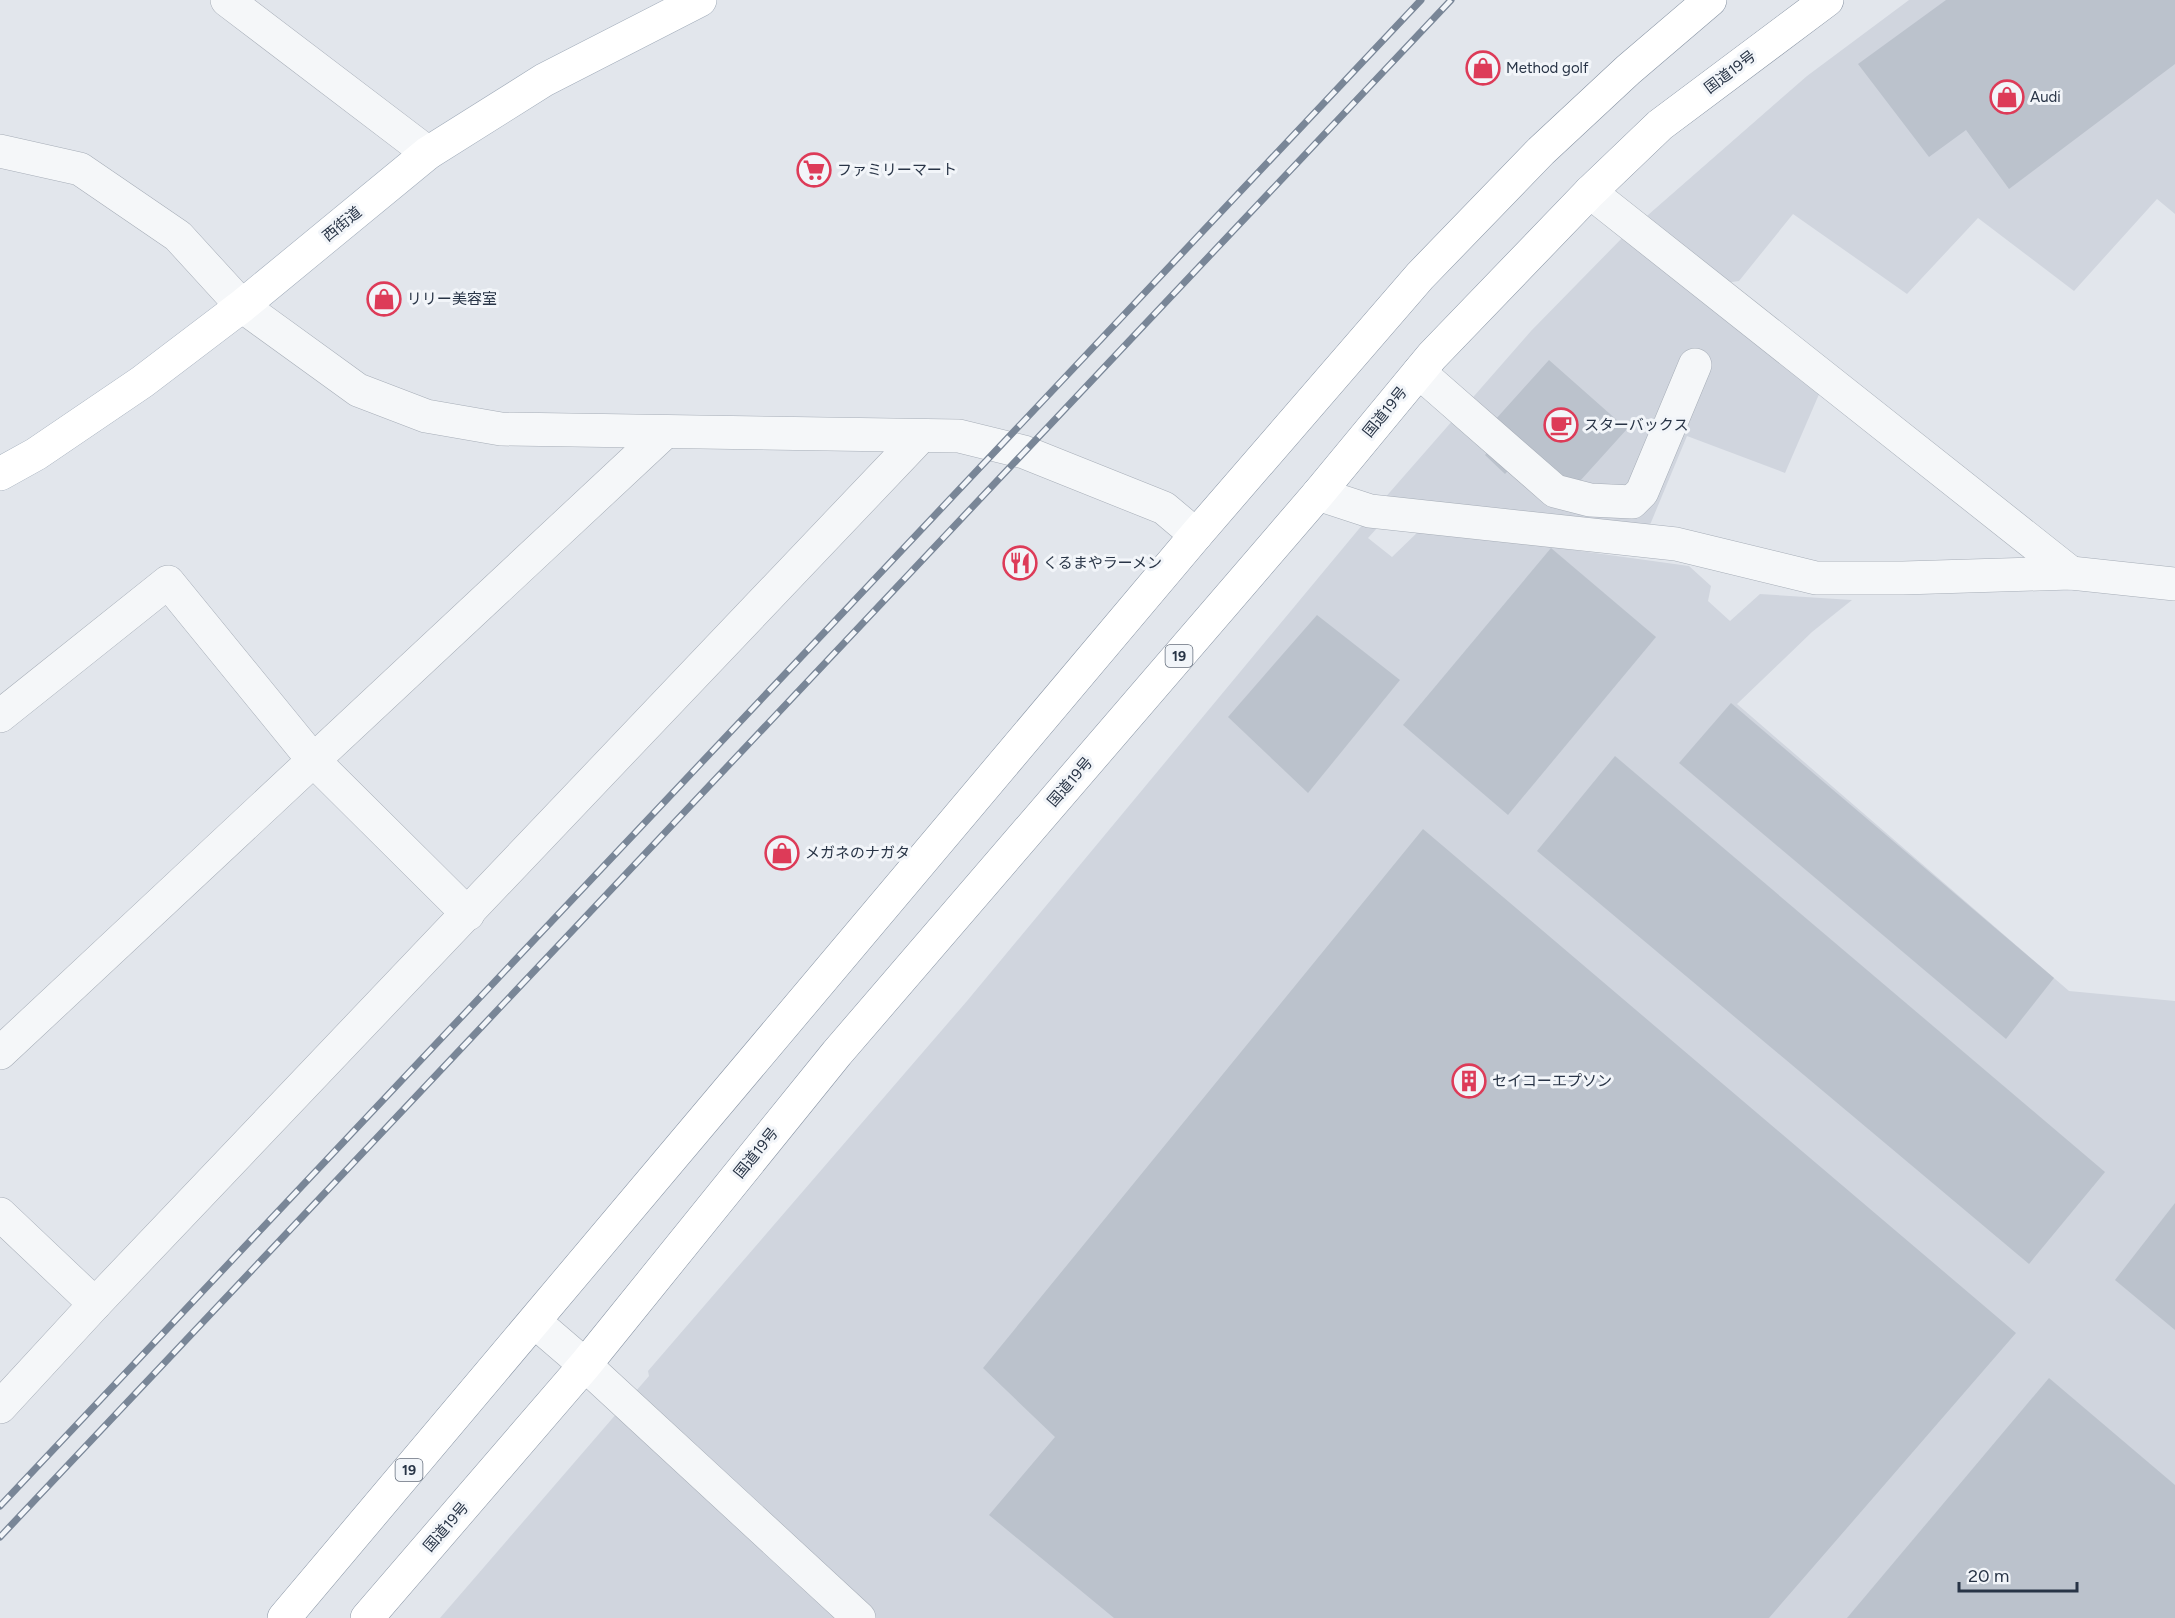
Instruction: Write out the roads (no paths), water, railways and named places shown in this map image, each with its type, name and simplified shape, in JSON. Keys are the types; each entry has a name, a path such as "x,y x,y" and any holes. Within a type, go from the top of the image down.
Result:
{"main road":[{"name":"西街道","path":"0,474 36,454 142,382 242,306 428,153 544,80 700,0"},
{"name":"19","path":"284,1618 1196,535 1420,276 1541,151 1628,70 1710,0"},
{"name":"国道19号","path":"367,1618 585,1365 837,1053 1318,494 1419,372 1590,192 1660,125 1827,0"}],"street":[{"path":"227,0 428,153"},
{"path":"0,151 80,169 178,236 242,306 358,390 426,416 501,429 959,435 1024,452 1164,508 1196,535"},
{"path":"1590,192 2071,573"},
{"path":"1419,372 1555,491 1590,500 1632,502 1642,492 1695,365"},
{"path":"0,1053 665,432"},
{"path":"0,1407 95,1304 921,436"},
{"path":"1318,494 1370,511 1676,544 1816,578 2071,573 2175,584"},
{"path":"0,716 168,582 314,762 468,914"},
{"path":"0,1214 95,1304"},
{"path":"535,1322 585,1365 859,1618"}],"railway":[{"path":"0,1506 1421,0"},
{"path":"0,1537 1451,0"}],"place":[{"name":"Method golf","path":"1483,68"},
{"name":"Audi","path":"2007,97"},
{"name":"ファミリーマート","path":"814,170"},
{"name":"リリー美容室","path":"384,299"},
{"name":"スターバックス","path":"1561,425"},
{"name":"くるまやラーメン","path":"1020,563"},
{"name":"メガネのナガタ","path":"782,853"},
{"name":"セイコーエプソン","path":"1469,1081"}]}
